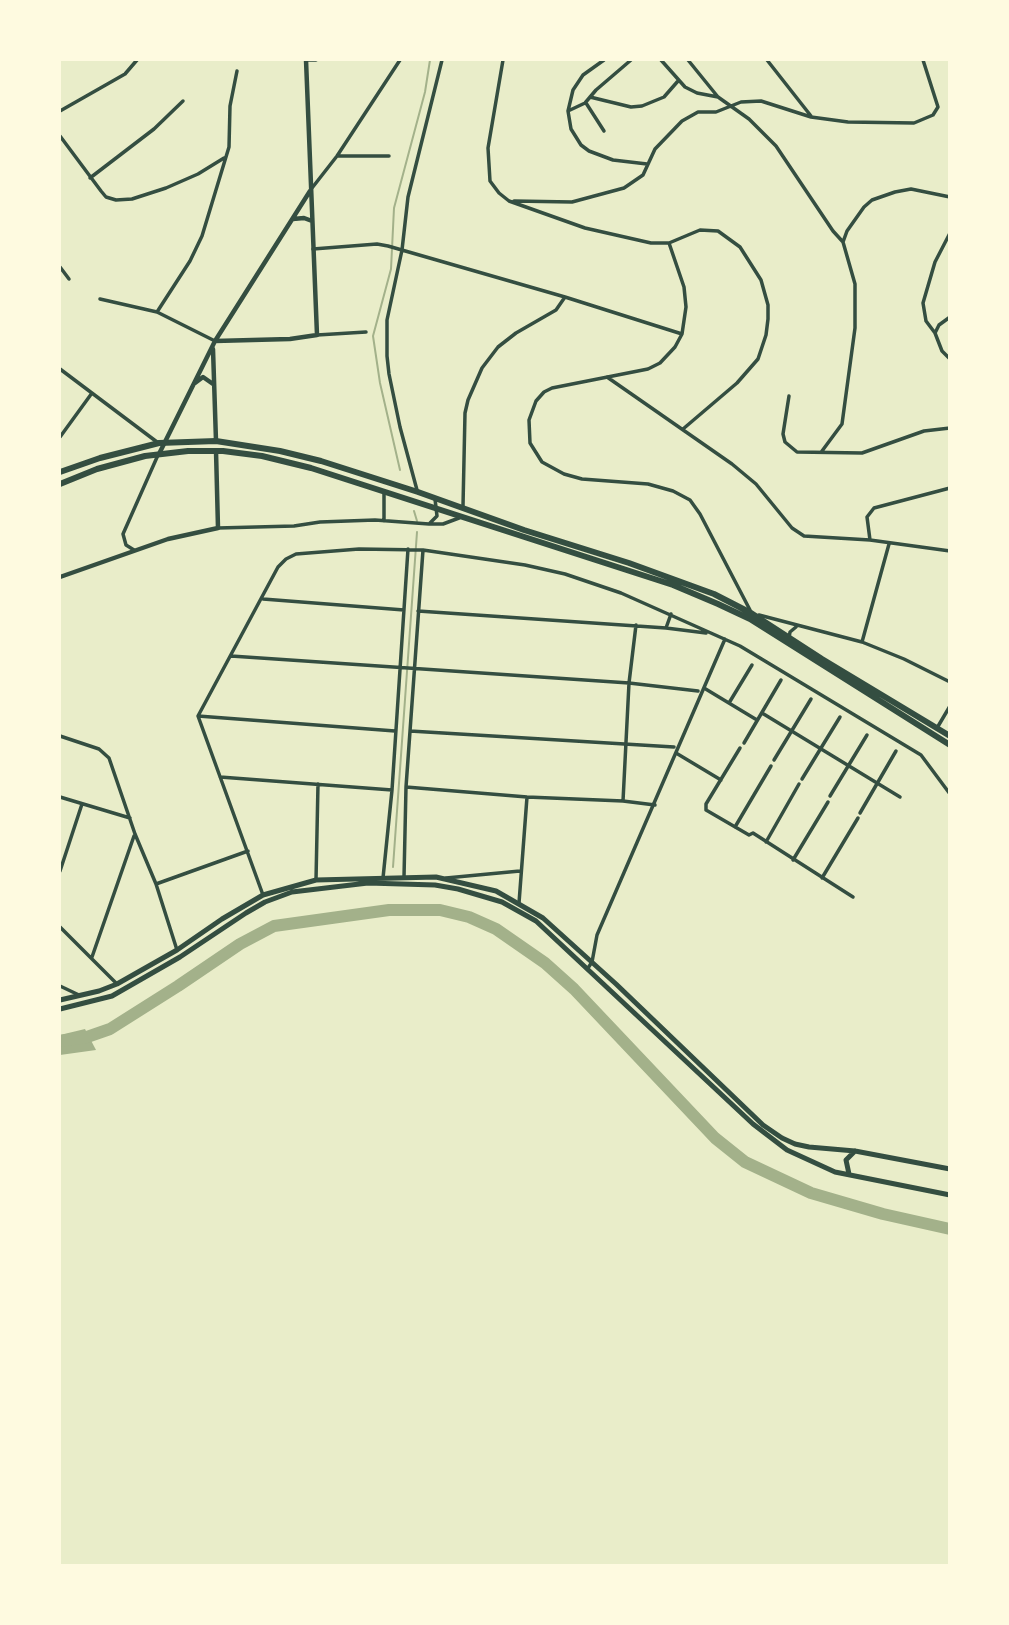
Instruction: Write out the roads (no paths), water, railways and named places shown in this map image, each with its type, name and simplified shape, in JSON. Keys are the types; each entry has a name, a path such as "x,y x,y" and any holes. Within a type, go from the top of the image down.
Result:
{"highway":[{"path":"60,472 112,455 162,443 216,441 280,451 418,492 715,594 751,613 950,736"},
{"path":"60,484 97,469 159,454 216,451 280,460 384,490 673,585 718,604 750,619 950,746"}],"main road":[{"path":"60,1009 112,996 180,957 265,902 292,892 398,880 404,877"},
{"path":"62,1000 117,984 177,950 263,895 316,880 442,878 496,891 550,925 771,1139 802,1158 835,1172 950,1195"},
{"path":"368,883 435,885 495,899 536,921 590,965 763,1125 794,1144 855,1151 950,1169"},
{"path":"226,925 241,911 262,899 263,895"},
{"path":"495,899 516,905 519,903"},
{"path":"850,1175 846,1160 855,1151"}],"street":[{"path":"60,111 117,79 137,60"},
{"path":"316,60 306,60 317,335"},
{"path":"134,550 126,545 122,534 162,443 215,341 311,190 337,156 400,60"},
{"path":"418,492 400,427 387,355 387,320 402,250 408,197 442,60"},
{"path":"503,60 488,148 488,170 493,187 509,201 605,234 651,243 669,243 691,233 709,229 727,236 740,247 761,280 768,306 766,335 758,359 737,383 683,429"},
{"path":"604,60 579,80 569,99 571,129 589,151 613,160 648,164"},
{"path":"568,111 586,103 631,60"},
{"path":"661,60 678,81 697,93 718,97"},
{"path":"688,60 718,97 749,119 776,146 843,242 855,284 855,328 842,424 822,451"},
{"path":"767,60 811,117"},
{"path":"509,201 572,202 624,188 638,180 655,149 682,121 698,112 716,112 740,102 761,101 811,117 848,122 914,123 933,115 938,107 923,60"},
{"path":"157,312 197,250 226,157 230,139 230,106 237,71"},
{"path":"590,97 631,107 642,106 664,97 678,81"},
{"path":"90,178 154,129 183,101"},
{"path":"586,103 604,131"},
{"path":"60,136 106,197 116,200 125,200 183,181 226,157"},
{"path":"337,156 389,156"},
{"path":"843,242 853,222 872,200 911,189 950,197"},
{"path":"292,219 304,218 312,221"},
{"path":"950,233 934,262 923,303 926,321 935,333 942,351 950,359"},
{"path":"669,243 684,287 686,318 675,348 660,363 648,369 552,388 541,395 529,420 528,433 533,449 542,462 564,474 582,479 648,484 673,491 690,500 700,514 751,613 796,627 862,642 950,682"},
{"path":"313,249 377,244 388,246 682,334"},
{"path":"60,267 69,279"},
{"path":"463,509 465,413 482,368 498,347 516,333 556,310 565,297"},
{"path":"100,299 157,312 215,341 290,339 366,332"},
{"path":"935,333 939,325 950,317"},
{"path":"215,341 211,354 218,528"},
{"path":"60,369 162,443"},
{"path":"194,383 203,377 214,384"},
{"path":"607,377 721,455 756,484 797,533 811,538 870,540 950,551"},
{"path":"60,435 92,393"},
{"path":"789,396 783,420 785,442 797,452 862,453 924,431 950,428"},
{"path":"870,540 866,523 869,512 874,508 906,497 950,488"},
{"path":"384,490 384,521"},
{"path":"429,524 437,516 435,498"},
{"path":"60,577 134,550 218,528 384,521 443,524 465,517"},
{"path":"862,642 890,544"},
{"path":"263,895 198,716 278,567 296,554 359,549 421,550 488,559 565,574 621,593 725,639 921,755 950,794"},
{"path":"383,878 410,549"},
{"path":"404,877 406,787 421,550"},
{"path":"263,599 404,610"},
{"path":"418,611 636,625 712,634"},
{"path":"666,628 671,614"},
{"path":"623,801 629,683 636,625"},
{"path":"789,638 790,632 796,627"},
{"path":"590,965 597,935 725,639"},
{"path":"231,656 629,683 698,691"},
{"path":"729,703 752,665"},
{"path":"744,743 782,680"},
{"path":"704,688 757,720"},
{"path":"774,760 811,699"},
{"path":"937,728 950,706"},
{"path":"762,713 900,797"},
{"path":"198,716 395,731"},
{"path":"802,779 840,717"},
{"path":"410,730 674,747"},
{"path":"830,796 867,735"},
{"path":"60,736 99,749 106,754 156,884 177,950"},
{"path":"740,748 705,807 706,810 749,835 753,833 853,897"},
{"path":"822,878 896,751"},
{"path":"676,753 721,780"},
{"path":"735,827 771,766"},
{"path":"218,776 392,790"},
{"path":"316,880 318,784"},
{"path":"766,842 799,784"},
{"path":"406,787 654,805"},
{"path":"60,797 130,818"},
{"path":"519,903 527,797"},
{"path":"793,860 828,802"},
{"path":"60,871 82,804"},
{"path":"92,957 135,834"},
{"path":"156,884 248,851"},
{"path":"442,878 520,871"},
{"path":"60,927 117,984"},
{"path":"60,987 79,995"},
{"path":"60,987 62,1000"}],"waterway":[{"path":"400,470 380,383 373,336 391,269 394,208 425,92 430,60"},
{"path":"414,511 417,521"},
{"path":"393,867 417,532"},
{"path":"60,1041 87,1037 110,1029 240,944 274,926 389,910 440,910 469,917 496,929 545,963 574,989 715,1138 745,1162 811,1193 883,1214 950,1229"}]}
